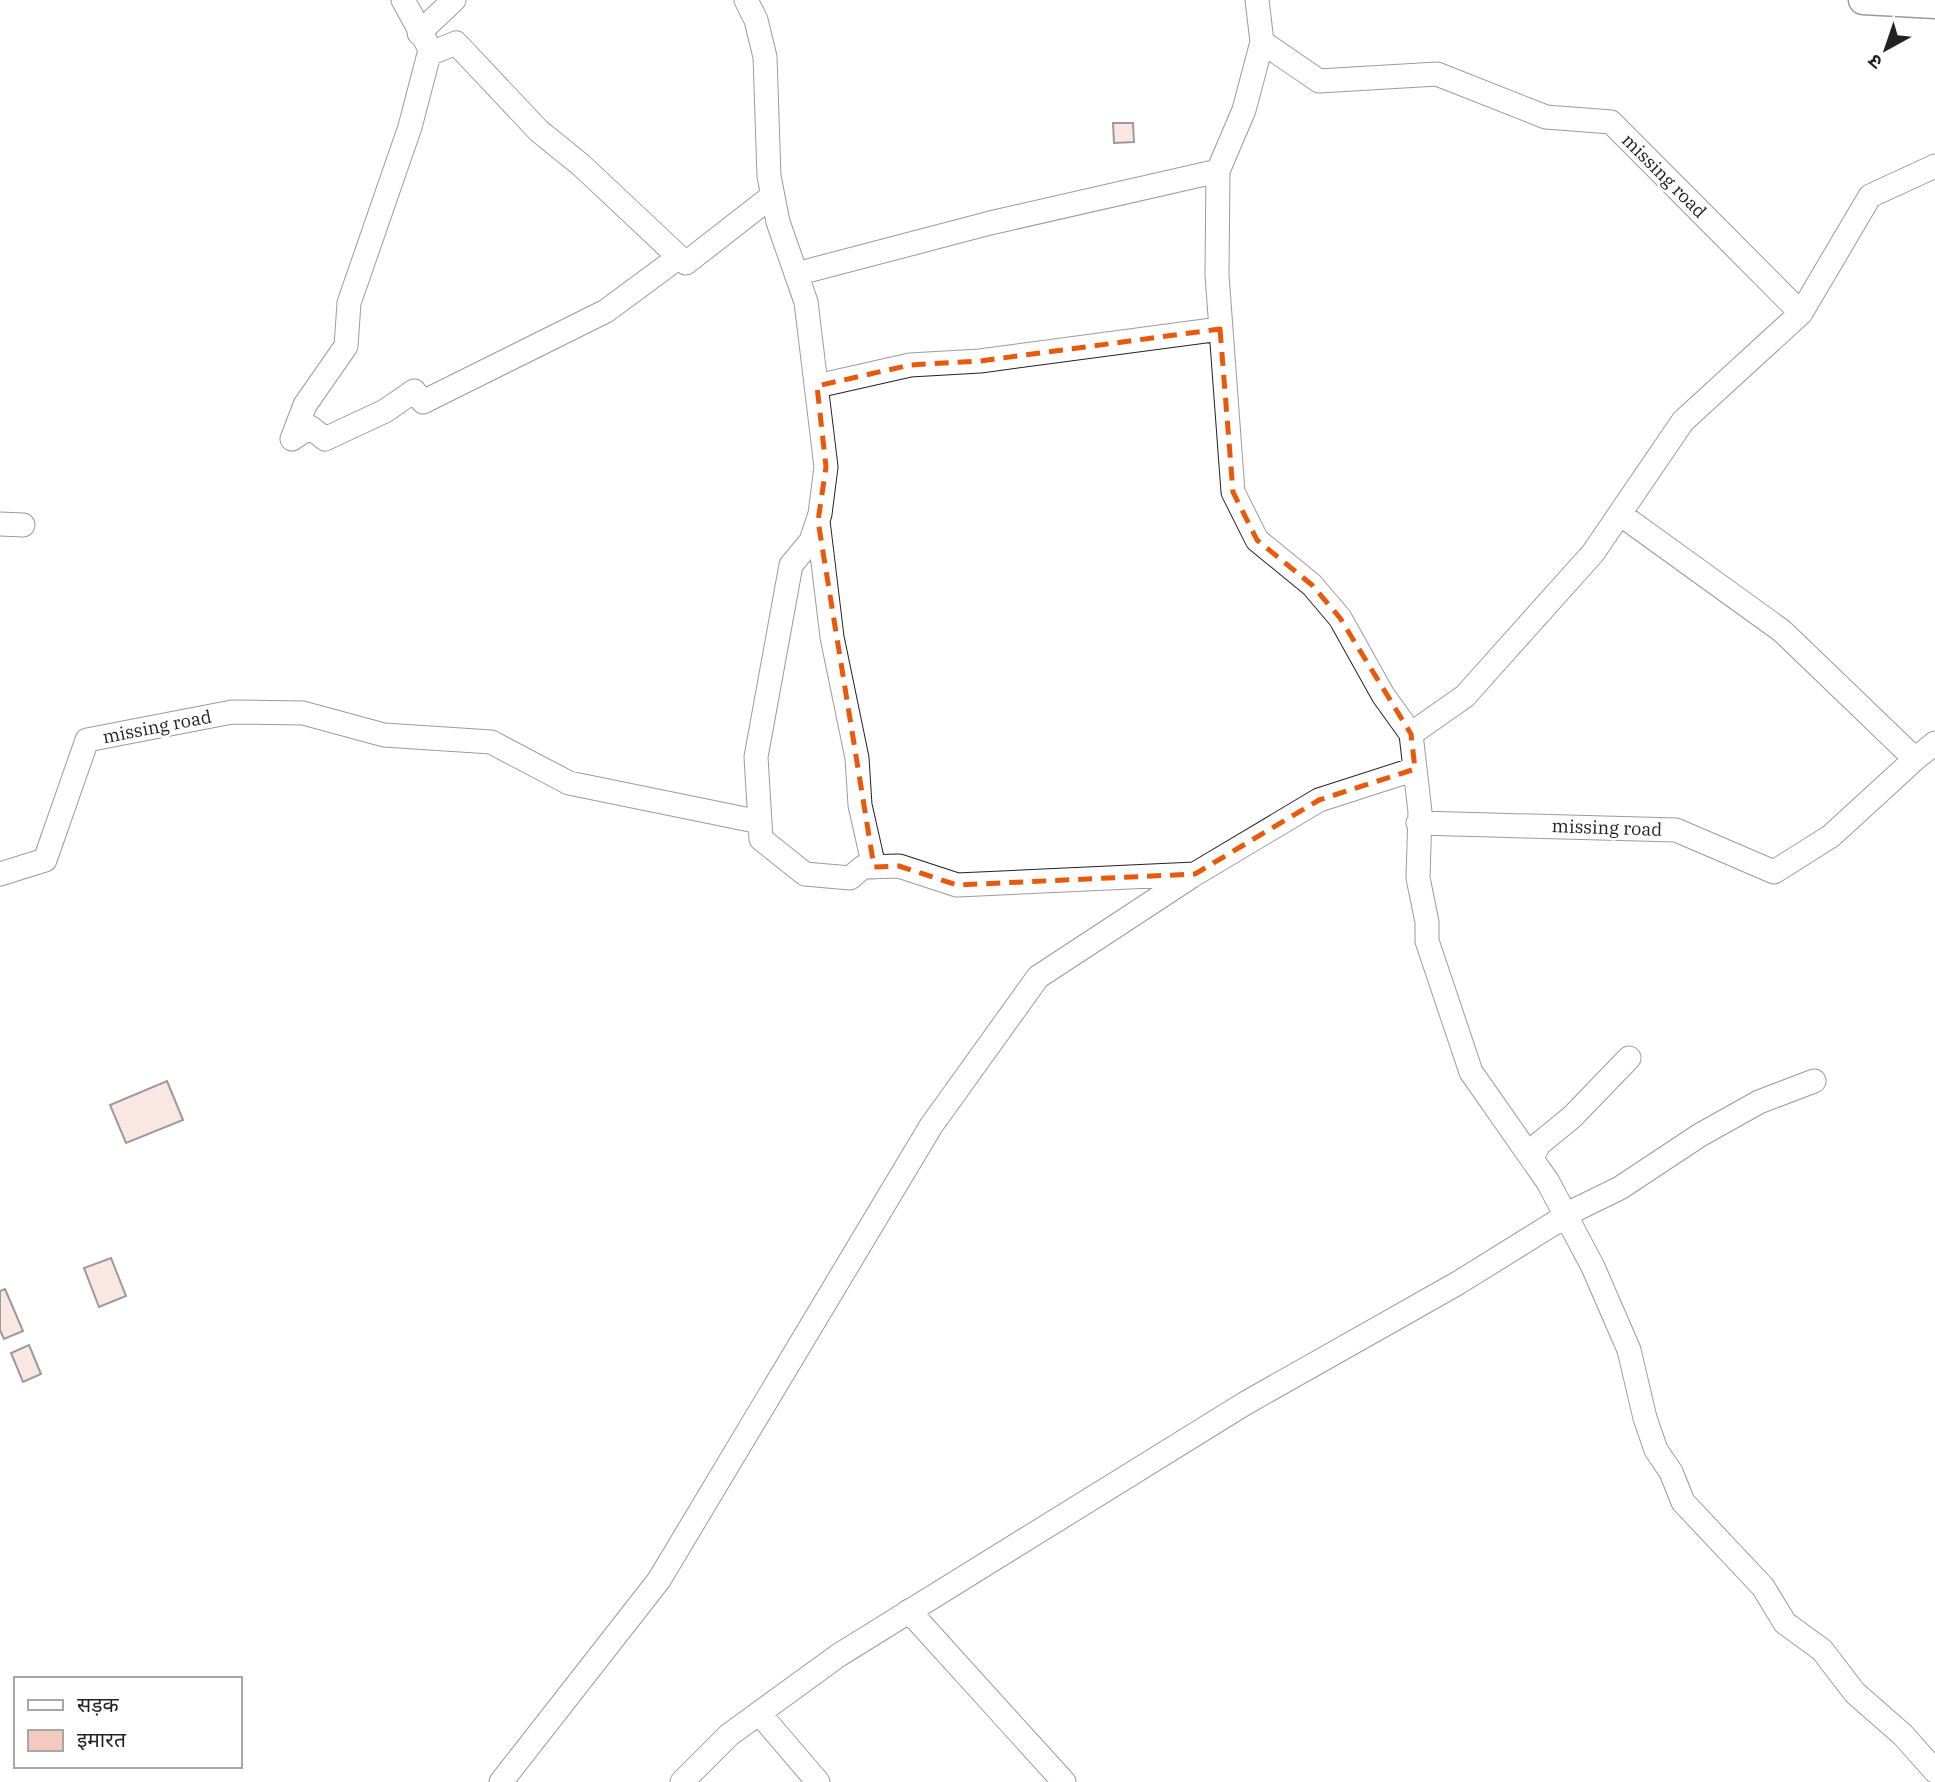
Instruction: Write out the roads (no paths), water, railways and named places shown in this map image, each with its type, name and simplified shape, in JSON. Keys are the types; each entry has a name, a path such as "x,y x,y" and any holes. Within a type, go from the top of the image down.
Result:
{"main road":[{"path":"1863,0 1935,4"}],"street":[{"path":"403,0 424,43"},
{"path":"424,43 456,43 540,131 581,165 679,257 606,311 424,402 414,391 385,411 325,439 310,427 292,439 305,405 346,346 349,303 410,127 424,43 454,0"},
{"path":"746,0 756,20 765,57 769,176 778,222 806,302 826,467 818,521 811,541 791,565 757,757 761,839 805,874 850,878 863,867 899,866 957,885 1195,874"},
{"path":"1257,0 1262,42 1244,110 1218,171 1220,329 1233,492 1257,540 1312,585 1340,618 1383,695 1410,734 1420,812 1418,878 1427,922 1427,941 1448,1008 1471,1072 1532,1158 1593,1267 1629,1350 1644,1418 1656,1450 1671,1472 1683,1502 1763,1587 1785,1623 1822,1650 1855,1693 1903,1735 1935,1771"},
{"name":"missing road","path":"1262,42 1319,81 1437,74 1546,117 1611,122 1801,313"},
{"path":"1410,734 1465,696 1593,553 1684,421 1801,313 1870,196 1935,166"},
{"path":"796,274 990,223 1218,171"},
{"path":"686,263 772,196"},
{"path":"817,386 910,365 980,361 1220,329"},
{"path":"1620,514 1782,631 1915,759"},
{"path":"818,521 832,637 857,758 860,805 874,867"},
{"name":"missing road","path":"0,874 45,860 87,740 232,712 303,713 384,736 491,742 569,783 760,822"},
{"name":"missing road","path":"1418,823 1676,830 1774,872 1830,835 1935,743"},
{"path":"501,1782 659,1580 930,1126 1038,977 1195,874 1319,800 1415,769"},
{"path":"1532,1158 1539,1144 1572,1117 1629,1058"},
{"path":"682,1782 729,1735 839,1655 909,1611 1244,1404 1447,1289 1566,1215 1620,1188 1700,1135 1759,1102 1814,1081"},
{"path":"909,1611 1064,1782"},
{"path":"759,1713 818,1782"}]}
